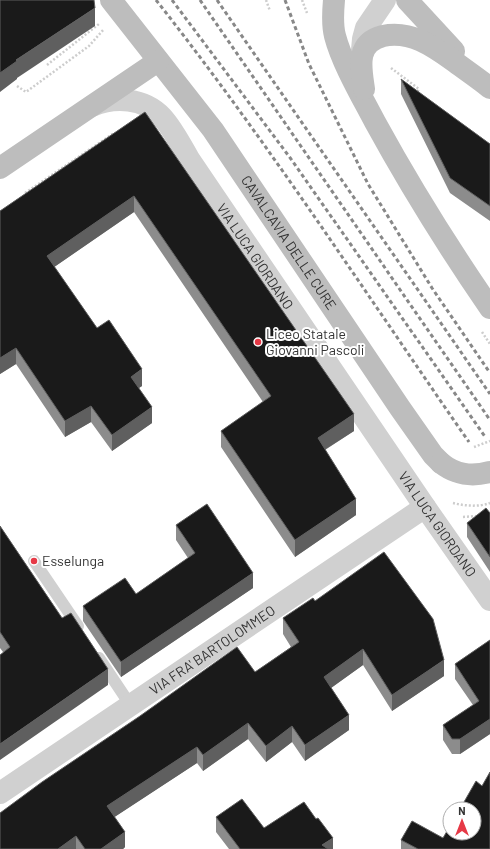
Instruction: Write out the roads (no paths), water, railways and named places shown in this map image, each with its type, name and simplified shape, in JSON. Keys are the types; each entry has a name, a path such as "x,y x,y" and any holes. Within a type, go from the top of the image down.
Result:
{"main road":[{"name":"CAVALCAVIA DELLE CURE","path":"112,0 213,130 433,455 449,469 464,475 490,472"},
{"path":"334,0 333,21 335,35 343,57 367,106 421,204 456,259 490,308"},
{"path":"407,0 486,85"},
{"path":"367,106 361,60 364,48 366,44 372,40 387,35 402,35 419,39 431,45 486,85"},
{"path":"0,168 158,60"}],"street":[{"path":"361,60 363,39 366,28 385,0"},
{"name":"VIA LUCA GIORDANO","path":"88,108 101,102 108,101 123,100 135,102 152,109 167,123 189,159 425,507 490,600"},
{"name":"VIA FRA' BARTOLOMMEO","path":"0,793 425,507"}],"lane":[{"path":"34,561 131,706"}],"railway":[{"path":"156,0 238,108 277,163 469,442"},
{"path":"172,0 291,159 486,438"},
{"path":"200,0 490,420"},
{"path":"217,0 490,394"},
{"path":"285,0 309,64 368,184 432,288 490,373"}],"place":[{"name":"Liceo Statale Giovanni Pascoli","path":"258,342"},
{"name":"Esselunga","path":"34,561"}]}
